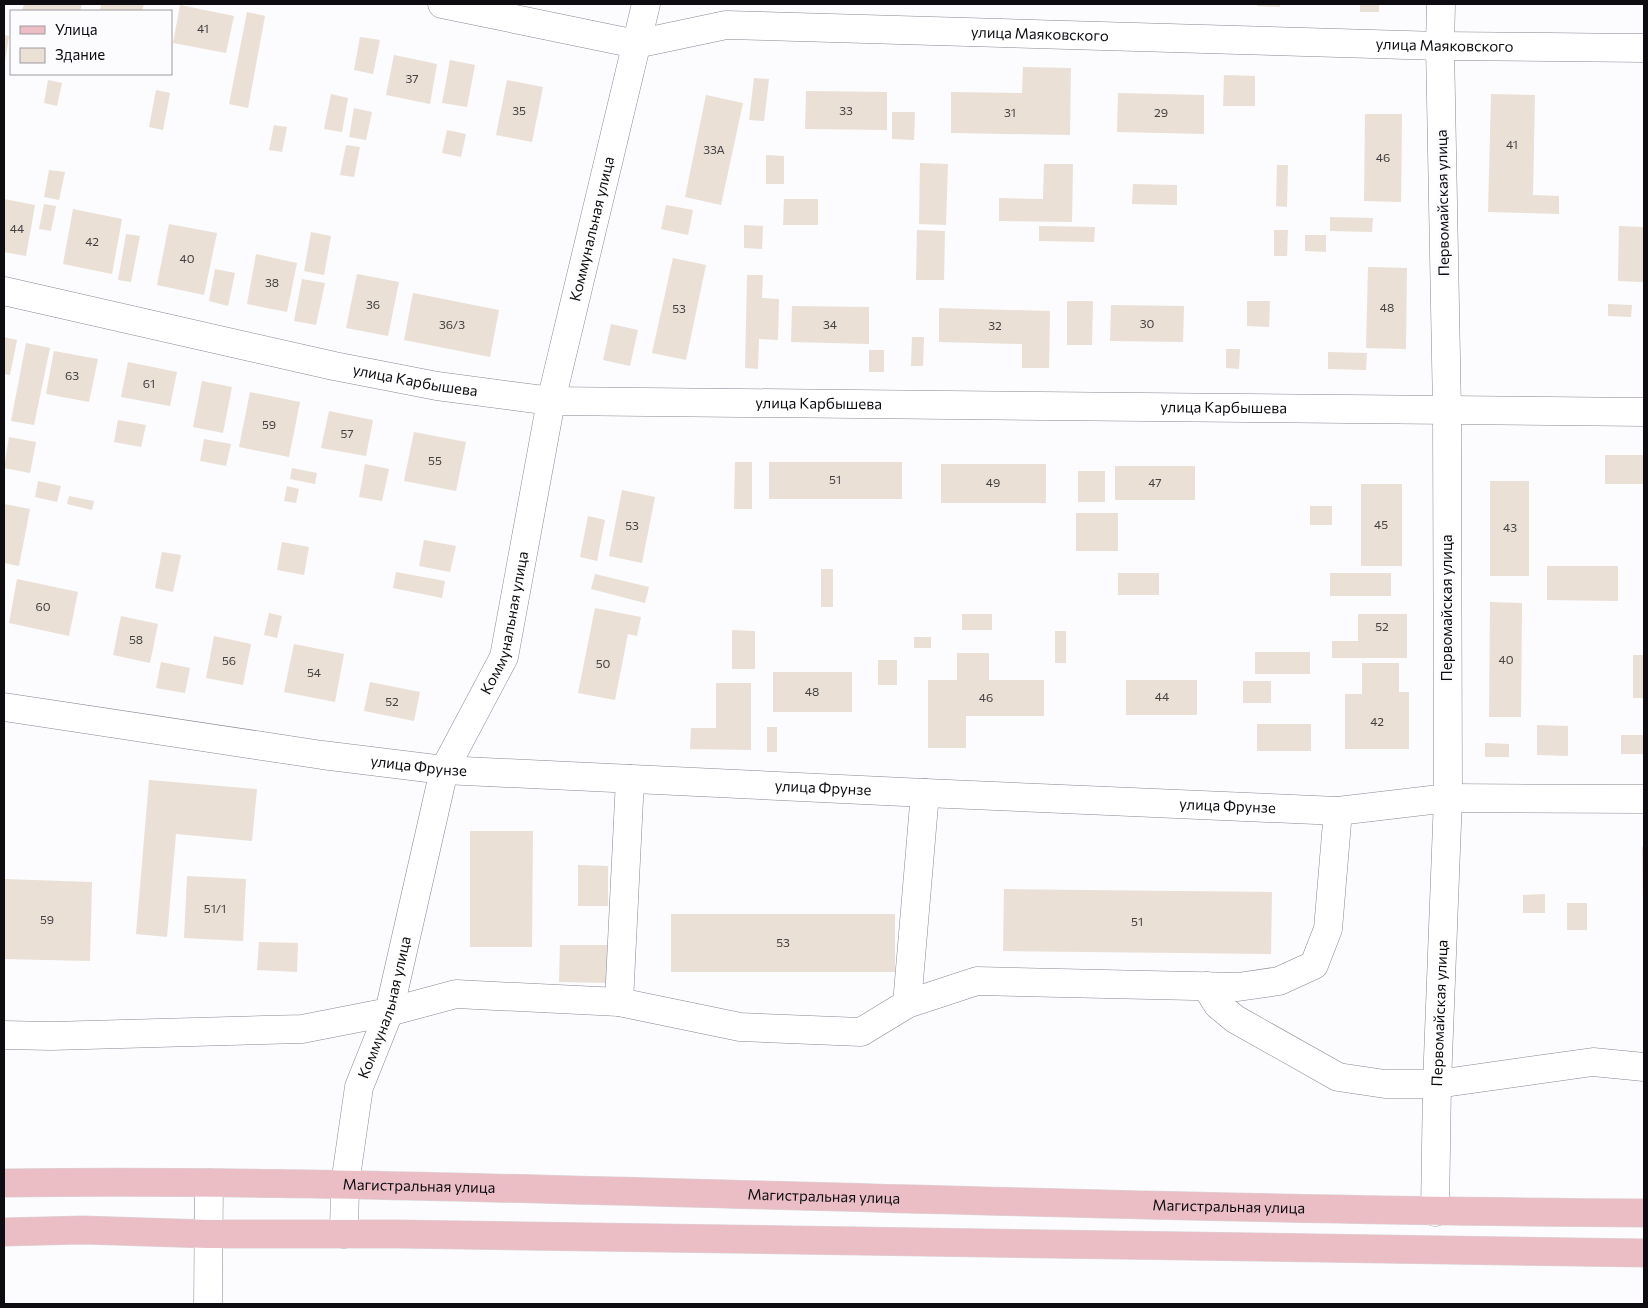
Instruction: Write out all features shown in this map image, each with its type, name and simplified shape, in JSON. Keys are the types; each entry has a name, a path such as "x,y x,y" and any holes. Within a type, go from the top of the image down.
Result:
{"main road":[{"name":"Магистральная улица","path":"4,1183 345,1184 1435,1212 1644,1213"},
{"path":"4,1232 83,1230 208,1234 344,1234 1644,1253"}],"street":[{"name":"улица Маяковского","path":"442,4 636,44 726,25 1440,46 1644,48"},
{"name":"Коммунальная улица","path":"344,1234 345,1184 359,1086 389,1012 444,770 504,657 551,401 646,4"},
{"name":"Первомайская улица","path":"1435,1212 1437,1084 1448,798 1447,410 1440,46 1441,4"},
{"name":"улица Карбышева","path":"4,291 334,366 437,386 551,401 1644,412"},
{"name":"улица Фрунзе","path":"4,707 322,755 444,770 925,794 1338,811 1448,798 1644,799"},
{"path":"619,1002 630,779"},
{"path":"907,1004 925,794"},
{"path":"4,1035 51,1036 302,1029 389,1012 456,994 619,1002 740,1027 861,1032 907,1004 977,981 1238,987 1279,981 1314,964 1328,929 1338,811"},
{"path":"1206,986 1218,1004 1235,1019 1338,1077 1385,1084 1437,1084 1594,1062 1644,1067"},
{"path":"208,1304 210,1183"}],"building":[{"path":"24,4 82,4 80,10 22,10"},
{"path":"101,4 144,4 142,10 100,10"},
{"path":"1257,4 1280,4 1280,7 1257,6"},
{"path":"1360,4 1379,4 1379,12 1360,12"},
{"path":"180,5 234,16 226,53 173,43"},
{"path":"247,12 265,16 248,108 229,104"},
{"path":"4,35 9,36 5,61 4,61"},
{"path":"360,37 380,40 373,74 354,70"},
{"path":"394,55 437,64 430,104 386,95"},
{"path":"450,60 475,65 467,107 442,103"},
{"path":"1023,67 1071,68 1070,135 951,133 951,92 1022,93"},
{"path":"1224,75 1255,76 1255,106 1223,106"},
{"path":"754,78 769,79 764,121 749,120"},
{"path":"48,80 62,83 57,106 44,103"},
{"path":"507,80 543,87 532,142 496,135"},
{"path":"156,90 170,93 163,130 149,127"},
{"path":"806,91 887,92 887,130 805,129"},
{"path":"1118,93 1204,95 1204,134 1117,132"},
{"path":"331,94 348,98 342,132 324,129"},
{"path":"1491,94 1535,95 1533,195 1559,196 1559,214 1488,212"},
{"path":"706,95 743,103 721,205 685,197"},
{"path":"354,108 372,112 366,140 349,137"},
{"path":"892,112 915,112 914,140 892,139"},
{"path":"1365,114 1402,114 1401,202 1364,201"},
{"path":"274,125 287,127 282,152 269,150"},
{"path":"447,130 466,134 461,157 442,153"},
{"path":"346,145 360,147 354,177 340,175"},
{"path":"766,155 784,156 784,184 766,184"},
{"path":"920,163 948,164 946,225 919,224"},
{"path":"1044,164 1073,164 1072,222 999,221 999,198 1043,199"},
{"path":"1277,165 1288,165 1287,207 1276,206"},
{"path":"49,170 65,172 59,200 44,197"},
{"path":"1133,184 1177,185 1177,205 1132,204"},
{"path":"4,199 35,205 26,256 4,252"},
{"path":"784,199 818,199 818,225 783,225"},
{"path":"44,204 56,206 51,231 39,229"},
{"path":"666,205 693,210 688,235 661,229"},
{"path":"73,209 122,219 112,274 63,264"},
{"path":"1330,217 1373,218 1372,232 1330,231"},
{"path":"169,224 217,233 204,295 157,285"},
{"path":"744,225 763,226 762,249 744,248"},
{"path":"1039,226 1095,227 1094,242 1039,241"},
{"path":"1619,226 1644,227 1644,282 1618,281"},
{"path":"917,230 945,231 944,280 916,280"},
{"path":"1274,230 1288,230 1287,256 1274,256"},
{"path":"311,232 331,236 324,275 304,271"},
{"path":"126,234 140,236 131,282 118,280"},
{"path":"1305,235 1326,235 1326,252 1305,251"},
{"path":"256,254 297,263 287,312 247,304"},
{"path":"673,258 706,265 686,360 652,353"},
{"path":"1368,267 1407,268 1406,349 1366,348"},
{"path":"215,269 235,273 228,306 209,301"},
{"path":"357,274 399,282 388,336 346,328"},
{"path":"747,275 763,275 762,298 779,299 778,340 759,339 758,369 745,368"},
{"path":"302,279 325,283 316,325 294,321"},
{"path":"413,293 499,310 490,357 404,340"},
{"path":"1067,301 1093,301 1092,345 1067,345"},
{"path":"1247,301 1270,301 1269,327 1247,326"},
{"path":"1608,304 1632,305 1631,317 1608,316"},
{"path":"1111,305 1184,306 1183,342 1110,341"},
{"path":"792,306 869,307 869,344 791,342"},
{"path":"939,308 1050,311 1049,368 1022,368 1022,344 939,342"},
{"path":"611,324 638,330 630,366 603,360"},
{"path":"4,337 17,340 10,375 4,374"},
{"path":"912,337 924,337 923,366 911,366"},
{"path":"26,343 50,348 34,425 11,421"},
{"path":"1226,349 1240,349 1239,369 1226,368"},
{"path":"869,350 884,350 884,372 869,372"},
{"path":"54,351 98,359 89,402 46,394"},
{"path":"1328,352 1367,353 1366,370 1328,369"},
{"path":"128,362 177,372 170,406 121,397"},
{"path":"202,381 232,387 223,433 193,427"},
{"path":"250,392 300,402 289,457 239,447"},
{"path":"329,411 373,420 366,456 321,448"},
{"path":"118,420 146,425 141,447 114,442"},
{"path":"414,432 466,442 456,491 404,481"},
{"path":"9,437 36,442 30,473 4,468"},
{"path":"204,439 231,444 226,466 200,461"},
{"path":"1605,455 1644,455 1644,484 1605,484"},
{"path":"735,462 752,462 752,509 734,509"},
{"path":"769,462 902,462 902,499 769,499"},
{"path":"365,464 389,469 382,501 359,497"},
{"path":"941,464 1046,464 1046,503 941,503"},
{"path":"1115,466 1195,466 1195,500 1115,500"},
{"path":"292,468 317,473 315,484 290,479"},
{"path":"1078,471 1105,471 1105,502 1078,502"},
{"path":"38,481 61,486 57,502 35,497"},
{"path":"1490,481 1529,481 1529,576 1490,576"},
{"path":"1361,484 1402,484 1402,566 1361,566"},
{"path":"287,486 299,489 296,503 284,501"},
{"path":"622,490 655,497 642,563 609,556"},
{"path":"69,496 94,501 92,510 67,504"},
{"path":"4,504 30,509 19,566 4,563"},
{"path":"1310,506 1332,506 1332,525 1310,525"},
{"path":"1076,513 1118,513 1118,551 1076,551"},
{"path":"588,516 605,520 597,561 580,557"},
{"path":"424,540 456,546 450,572 419,566"},
{"path":"282,542 309,547 304,575 277,570"},
{"path":"162,552 181,555 173,592 155,588"},
{"path":"1547,566 1618,566 1618,601 1547,600"},
{"path":"821,569 833,569 833,607 821,607"},
{"path":"396,572 445,581 442,598 393,588"},
{"path":"1118,573 1159,573 1159,595 1118,595"},
{"path":"1330,573 1391,573 1391,596 1330,596"},
{"path":"595,574 649,587 645,603 591,589"},
{"path":"17,579 78,592 69,636 9,623"},
{"path":"1490,602 1522,603 1521,717 1489,717"},
{"path":"595,608 641,617 637,636 628,634 615,700 578,693"},
{"path":"269,613 282,616 277,638 264,635"},
{"path":"962,614 992,614 992,630 962,630"},
{"path":"1358,614 1407,614 1407,658 1332,658 1332,641 1358,641"},
{"path":"121,616 158,624 150,663 113,655"},
{"path":"732,630 755,631 755,669 732,669"},
{"path":"1055,631 1066,631 1066,663 1055,663"},
{"path":"214,636 251,644 243,685 206,678"},
{"path":"914,637 931,637 931,648 914,648"},
{"path":"294,644 344,654 335,702 284,692"},
{"path":"1255,652 1310,652 1310,674 1255,674"},
{"path":"957,653 989,653 989,680 1044,680 1044,716 966,716 966,748 928,748 928,680 957,680"},
{"path":"1633,655 1644,655 1644,698 1633,698"},
{"path":"878,660 897,660 897,685 878,685"},
{"path":"161,662 190,668 185,693 156,688"},
{"path":"1362,663 1399,663 1399,692 1409,692 1409,749 1345,749 1345,694 1362,694"},
{"path":"773,672 852,672 852,712 773,712"},
{"path":"1126,680 1197,680 1197,715 1126,715"},
{"path":"1243,681 1271,681 1271,703 1243,703"},
{"path":"370,682 420,692 414,721 364,711"},
{"path":"716,683 751,683 751,750 690,749 691,728 716,728"},
{"path":"1257,724 1311,724 1311,751 1257,751"},
{"path":"1537,725 1568,726 1568,756 1537,755"},
{"path":"767,727 777,727 777,752 767,752"},
{"path":"1621,735 1644,735 1644,754 1621,754"},
{"path":"1485,743 1509,744 1509,757 1485,757"},
{"path":"149,780 257,789 252,841 176,834 167,937 136,934"},
{"path":"470,831 533,831 532,947 470,947"},
{"path":"1642,847 1644,847 1644,905 1643,905"},
{"path":"578,865 608,866 608,906 578,906"},
{"path":"187,876 246,879 243,941 184,938"},
{"path":"4,879 92,882 90,961 4,959"},
{"path":"1004,889 1272,892 1271,954 1003,951"},
{"path":"1545,894 1545,913 1523,913 1523,895"},
{"path":"1567,903 1587,903 1587,930 1567,930"},
{"path":"671,914 895,914 895,972 671,972"},
{"path":"259,942 298,943 297,972 257,970"},
{"path":"560,945 608,945 608,983 559,982"}]}
